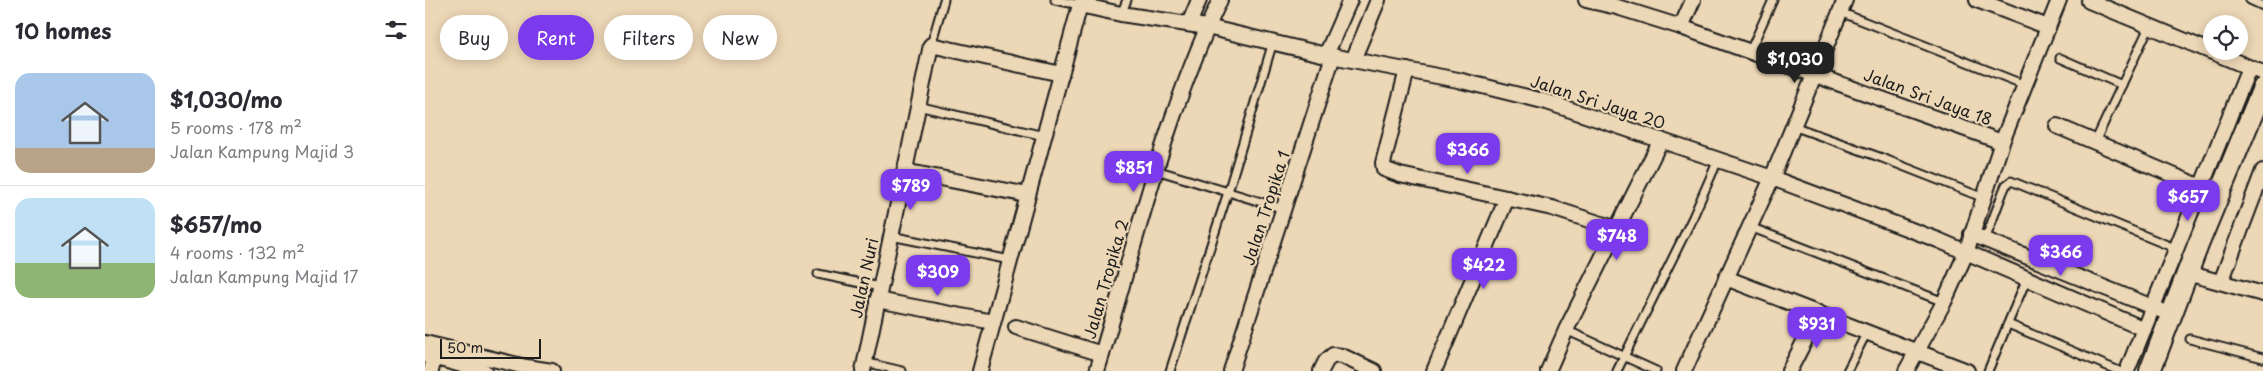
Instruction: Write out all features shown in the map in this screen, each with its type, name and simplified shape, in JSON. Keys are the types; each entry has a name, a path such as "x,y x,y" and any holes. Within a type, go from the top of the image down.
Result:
{"street":[{"path":"1189,24 1199,0"},
{"name":"Jalan Tropika 2","path":"1097,371 1156,170 1207,27 1220,0"},
{"name":"Jalan Tropika 1","path":"1231,371 1284,209 1329,56 1350,0"},
{"path":"1353,60 1378,0"},
{"name":"Jalan Sri Jaya 18","path":"1586,0 1619,3 2002,142"},
{"path":"1681,27 1693,0"},
{"path":"1977,0 2048,27"},
{"path":"1906,371 1944,302 1966,253 2002,142 2059,0"},
{"path":"2089,1 2263,73"},
{"path":"979,371 1080,5"},
{"name":"Jalan Sri Jaya 20","path":"1080,5 1121,14 1207,27 1329,56 1407,70 1547,102 1772,178 1938,240 2145,329"},
{"path":"1684,371 1772,178 1842,6"},
{"path":"931,45 1061,74"},
{"name":"Jalan Nuri","path":"864,367 931,45"},
{"path":"2127,371 2145,329 2162,311 2187,273 2209,191 2249,68"},
{"path":"1407,70 1383,163 1384,169 1400,175 1553,208 1617,229"},
{"path":"2149,371 2177,249 2263,88"},
{"path":"2057,126 2209,191"},
{"path":"1548,371 1566,330 1661,140"},
{"path":"904,171 1028,195"},
{"path":"2221,282 2263,171"},
{"path":"1434,371 1507,198"},
{"path":"1971,234 2162,311"},
{"path":"2187,273 2263,294"},
{"path":"1726,278 1917,350 1967,371"},
{"path":"879,294 993,322"},
{"path":"1789,371 1819,313"},
{"path":"1016,327 1102,354"},
{"path":"425,343 526,367 552,371"},
{"path":"1321,371 1326,361 1333,355 1342,356 1374,371"},
{"path":"430,362 484,371"}],"lane":[{"path":"931,45 944,0"},
{"path":"1055,0 1080,5"},
{"path":"1121,14 1127,0"},
{"path":"1750,51 1773,0"},
{"path":"2250,0 2263,6"},
{"path":"1842,6 2025,85"},
{"path":"2095,142 2149,27"},
{"path":"1170,371 1228,192 1273,42"},
{"path":"2060,58 2122,85"},
{"path":"918,106 1044,136"},
{"path":"1793,126 1882,158 1983,198"},
{"path":"1617,371 1693,217 1718,160"},
{"path":"1156,170 1284,209"},
{"path":"1985,240 2006,185 2011,181 2177,249"},
{"path":"1749,227 1944,302"},
{"path":"891,236 1010,260"},
{"path":"819,274 879,294"},
{"path":"1988,371 2027,278"},
{"path":"2008,324 2119,371"},
{"path":"1566,330 1656,371"},
{"path":"1847,371 1867,331"},
{"path":"2190,339 2263,358"},
{"path":"864,367 902,371"}]}
